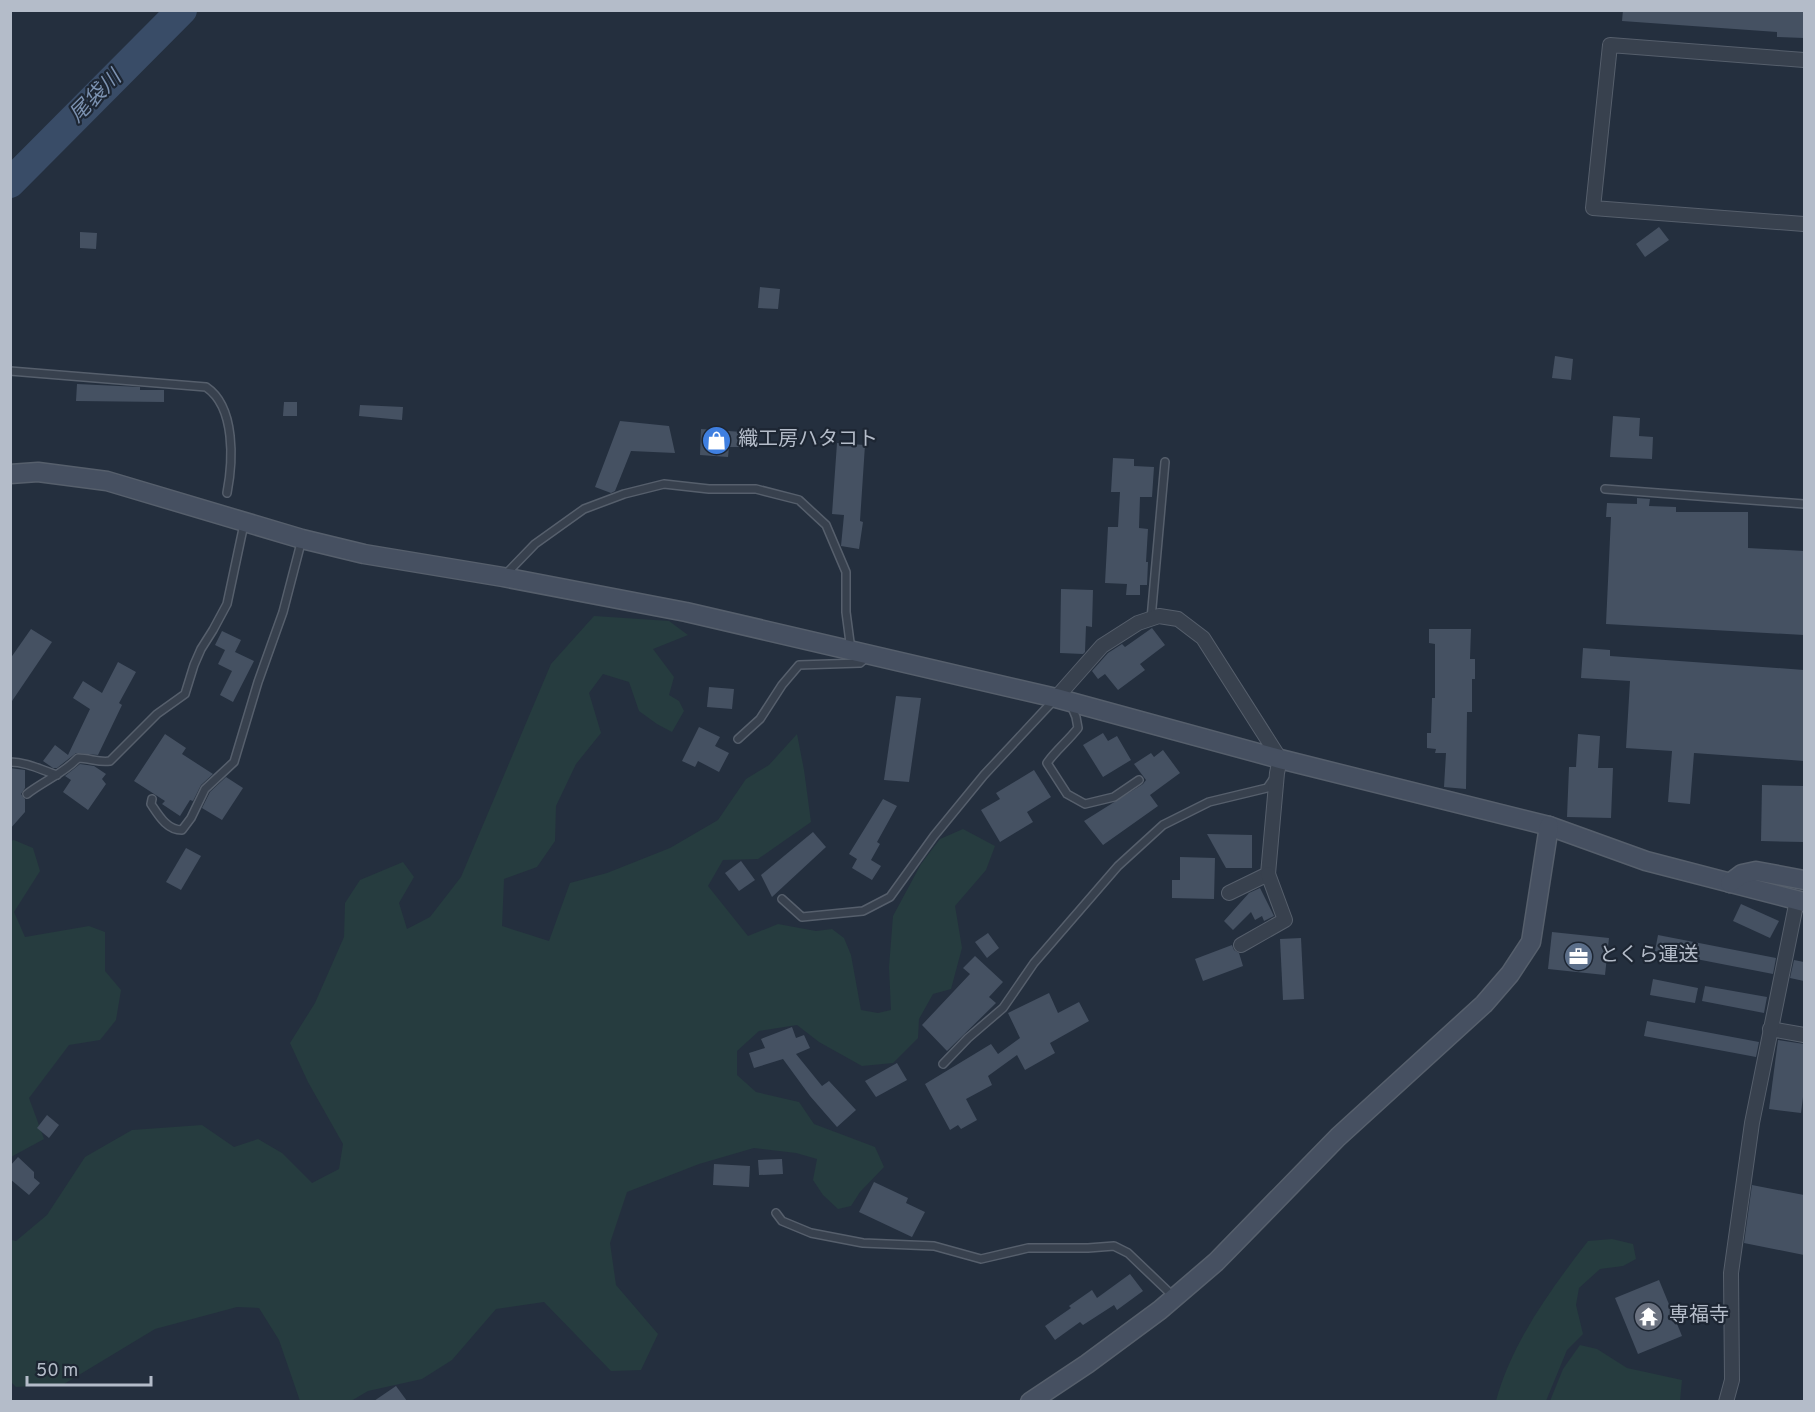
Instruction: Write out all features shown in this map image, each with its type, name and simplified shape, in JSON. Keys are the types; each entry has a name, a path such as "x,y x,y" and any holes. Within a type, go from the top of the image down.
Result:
{"street":[{"path":"1804,60 1610,45 1593,208 1804,224"},
{"path":"10,474 38,472 107,481 302,539 364,554 503,577 686,612 1063,700 1279,766 1548,826 1646,861 1801,901 1770,1029 1752,1123 1731,1273 1732,1380 1726,1401"},
{"path":"1063,700 1102,646 1138,623 1159,616 1178,619 1203,638 1279,766 1268,874 1285,920 1241,945"},
{"path":"1030,1401 1087,1364 1175,1297 1216,1262 1338,1137 1484,1004 1510,974 1531,942 1548,826"},
{"path":"1730,883 1742,874 1756,871 1804,880"},
{"path":"1229,893 1268,874"},
{"path":"1770,1029 1804,1035"}],"lane":[{"path":"10,371 206,387 214,392 226,415 230,444 230,474 227,493"},
{"path":"1151,619 1165,462"},
{"path":"503,577 535,544 584,509 624,494 664,484 709,489 756,489 799,500 826,525 846,572 846,612 851,650"},
{"path":"1605,489 1804,504"},
{"path":"27,794 68,769 78,758 91,758 100,762 110,761 157,714 185,694 201,649 227,604 245,522"},
{"path":"152,799 151,804 162,821 174,830 182,830 191,819 205,789 234,762 258,682 284,612 302,539"},
{"path":"738,739 759,719 799,665 860,663 870,654"},
{"path":"783,899 802,917 864,911 890,897 934,836 984,775 1063,700 1076,717 1078,728 1055,750 1047,763 1067,794 1085,804 1114,797 1139,780"},
{"path":"10,762 22,762 57,774"},
{"path":"943,1064 968,1038 1003,1008 1034,963 1118,866 1163,825 1209,802 1267,788 1279,766"},
{"path":"776,1213 782,1221 811,1233 863,1244 934,1246 981,1259 1028,1248 1114,1246 1128,1253 1175,1297"}],"green space":[{"path":"594,616 669,621 688,635 653,649 674,677 669,695 679,701 684,711 672,732 639,711 629,682 603,674 589,693 601,733 576,764 556,806 555,841 537,867 504,879 502,926 549,941 570,883 607,873 670,848 718,820 746,779 769,765 797,734 811,822 758,859 723,860 708,886 748,936 778,924 816,931 832,929 844,938 851,955 861,1010 878,1013 891,1010 889,967 893,916 921,864 940,839 963,829 995,846 986,870 955,906 962,948 951,989 933,994 919,1019 918,1038 893,1063 862,1066 819,1042 797,1025 759,1031 737,1051 737,1075 756,1092 799,1102 814,1124 875,1147 884,1167 860,1192 851,1206 838,1209 823,1195 813,1180 817,1159 796,1153 754,1148 699,1164 627,1192 610,1243 616,1285 658,1334 641,1370 611,1371 544,1302 496,1309 452,1360 422,1379 368,1391 351,1401 300,1401 279,1340 259,1308 237,1307 155,1329 64,1384 16,1387 10,1381 11,1240 16,1241 47,1215 85,1157 132,1130 202,1125 234,1147 258,1139 282,1153 312,1183 339,1169 343,1144 308,1082 290,1043 315,1003 344,937 345,903 360,880 403,862 414,877 399,903 407,929 430,917 461,877 551,664"},
{"path":"14,840 33,848 40,871 14,912 25,937 89,926 105,932 105,971 121,990 116,1020 100,1040 69,1045 29,1098 44,1139 11,1157 10,841"},
{"path":"1612,1239 1633,1244 1636,1259 1623,1266 1600,1269 1579,1288 1576,1305 1583,1334 1567,1350 1546,1401 1496,1401 1522,1337 1560,1278 1588,1241"},
{"path":"1580,1345 1597,1349 1627,1368 1682,1380 1680,1401 1550,1401 1563,1369"}],"building":[{"path":"1623,10 1804,10 1804,38 1777,37 1777,32 1622,21"},
{"path":"1659,227 1669,240 1645,257 1636,244"},
{"path":"80,232 97,233 96,249 80,248"},
{"path":"760,287 780,289 778,309 758,308"},
{"path":"1555,356 1573,359 1571,380 1552,378"},
{"path":"77,384 164,390 164,402 76,401"},
{"path":"284,402 297,402 297,416 283,416"},
{"path":"360,405 403,407 402,420 359,416"},
{"path":"1613,416 1640,418 1639,436 1653,437 1652,459 1610,457"},
{"path":"620,421 669,426 675,453 631,451 615,491 611,493 595,487"},
{"path":"701,429 742,432 742,447 729,447 728,457 700,455"},
{"path":"837,443 865,445 860,521 863,522 859,549 841,546 844,515 832,514"},
{"path":"1113,458 1134,459 1134,466 1154,467 1152,497 1140,497 1139,528 1148,529 1146,562 1148,562 1147,585 1140,585 1140,595 1126,595 1127,584 1105,583 1108,527 1118,527 1120,492 1111,492"},
{"path":"1637,498 1650,499 1649,506 1676,507 1676,512 1748,512 1748,548 1804,551 1804,635 1606,624 1611,517 1606,517 1607,503 1637,504"},
{"path":"1061,589 1093,590 1092,627 1086,626 1083,654 1060,653"},
{"path":"1152,628 1165,645 1140,664 1145,670 1118,690 1105,674 1098,679 1092,671 1108,653 1122,644 1125,647"},
{"path":"31,629 52,642 10,704 10,659"},
{"path":"1429,629 1471,629 1470,659 1475,659 1475,679 1472,679 1472,712 1467,712 1466,789 1444,787 1446,753 1435,753 1436,749 1427,748 1427,733 1431,733 1432,698 1435,698 1435,644 1429,643"},
{"path":"222,631 241,640 235,652 254,661 233,702 220,695 232,671 218,664 225,650 215,645"},
{"path":"1583,648 1610,650 1610,656 1804,670 1804,761 1694,753 1690,804 1668,802 1672,751 1626,748 1630,681 1581,678"},
{"path":"118,662 136,672 119,703 122,705 98,755 76,753 57,768 53,768 43,761 55,745 68,755 90,709 73,698 83,681 102,693"},
{"path":"709,687 734,689 732,709 707,707"},
{"path":"896,696 921,698 909,782 884,780"},
{"path":"699,727 720,737 715,746 729,753 719,772 698,761 695,767 682,761"},
{"path":"1103,733 1108,741 1117,736 1131,760 1103,777 1083,745"},
{"path":"165,734 186,748 182,754 213,774 201,785 193,801 190,800 180,816 162,804 165,801 134,781"},
{"path":"1578,734 1600,736 1598,768 1613,768 1611,818 1567,817 1569,767 1576,767"},
{"path":"1163,750 1180,773 1150,795 1158,806 1103,845 1084,821 1143,784 1146,780 1134,764 1151,753 1154,757"},
{"path":"80,764 94,766 106,774 102,779 106,784 88,810 63,792 71,780 65,776"},
{"path":"10,768 25,770 25,788 21,794 25,799 25,812 10,829"},
{"path":"1034,770 1051,797 1027,812 1033,822 1000,842 981,810 1000,799 996,793"},
{"path":"226,777 243,788 222,820 202,808 210,792"},
{"path":"1762,785 1804,786 1804,842 1761,841"},
{"path":"883,799 897,806 877,842 880,844 871,860 881,866 872,880 852,868 857,859 849,854"},
{"path":"813,832 826,847 772,897 761,875"},
{"path":"1207,834 1252,835 1252,868 1226,868"},
{"path":"186,848 201,856 181,890 166,882"},
{"path":"1180,857 1215,858 1214,899 1172,898 1172,880 1180,880"},
{"path":"741,861 755,880 739,891 725,873"},
{"path":"1260,888 1274,916 1264,921 1262,916 1255,920 1251,912 1233,930 1224,921 1249,893"},
{"path":"1741,904 1779,921 1770,938 1733,921"},
{"path":"1552,932 1609,938 1605,975 1548,969"},
{"path":"988,933 999,948 987,958 975,942"},
{"path":"1658,935 1776,958 1773,974 1655,951"},
{"path":"1301,938 1304,999 1283,1000 1280,939"},
{"path":"1232,945 1239,953 1243,966 1203,981 1195,959"},
{"path":"975,956 1003,982 989,997 996,1003 947,1051 922,1025 970,974 963,968"},
{"path":"1794,960 1804,962 1804,981 1790,978"},
{"path":"1653,979 1698,988 1695,1003 1650,995"},
{"path":"1705,986 1767,997 1764,1013 1702,1001"},
{"path":"1049,993 1058,1013 1079,1002 1089,1021 1050,1043 1055,1053 1025,1070 1017,1055 988,1076 992,1085 966,1099 977,1120 961,1129 958,1125 950,1130 925,1084 991,1044 998,1054 1020,1038 1008,1013"},
{"path":"1647,1021 1759,1042 1756,1057 1644,1036"},
{"path":"792,1027 796,1038 804,1035 810,1048 796,1054 822,1086 829,1081 856,1110 837,1127 810,1096 783,1059 754,1068 749,1053 765,1048 761,1039"},
{"path":"1778,1040 1804,1044 1804,1089 1801,1113 1769,1109"},
{"path":"897,1063 907,1080 876,1097 865,1081"},
{"path":"47,1115 59,1125 49,1138 37,1128"},
{"path":"18,1157 34,1172 34,1178 40,1183 29,1195 10,1179 10,1166"},
{"path":"782,1159 783,1174 759,1175 758,1160"},
{"path":"714,1164 750,1166 749,1187 713,1185"},
{"path":"874,1182 908,1198 906,1203 925,1212 912,1237 859,1212"},
{"path":"1752,1185 1804,1195 1804,1255 1744,1243"},
{"path":"1130,1274 1143,1291 1117,1310 1114,1305 1083,1325 1080,1322 1055,1340 1045,1326 1092,1290 1097,1298"},
{"path":"1659,1280 1682,1336 1638,1354 1615,1298"},
{"path":"396,1386 407,1401 374,1401"}],"waterway":[{"name":"尾袋川","path":"10,183 182,10"}],"place":[{"name":"織工房ハタコト","path":"717,440"},
{"name":"とくら運送","path":"1578,956"},
{"name":"専福寺","path":"1648,1316"}]}
